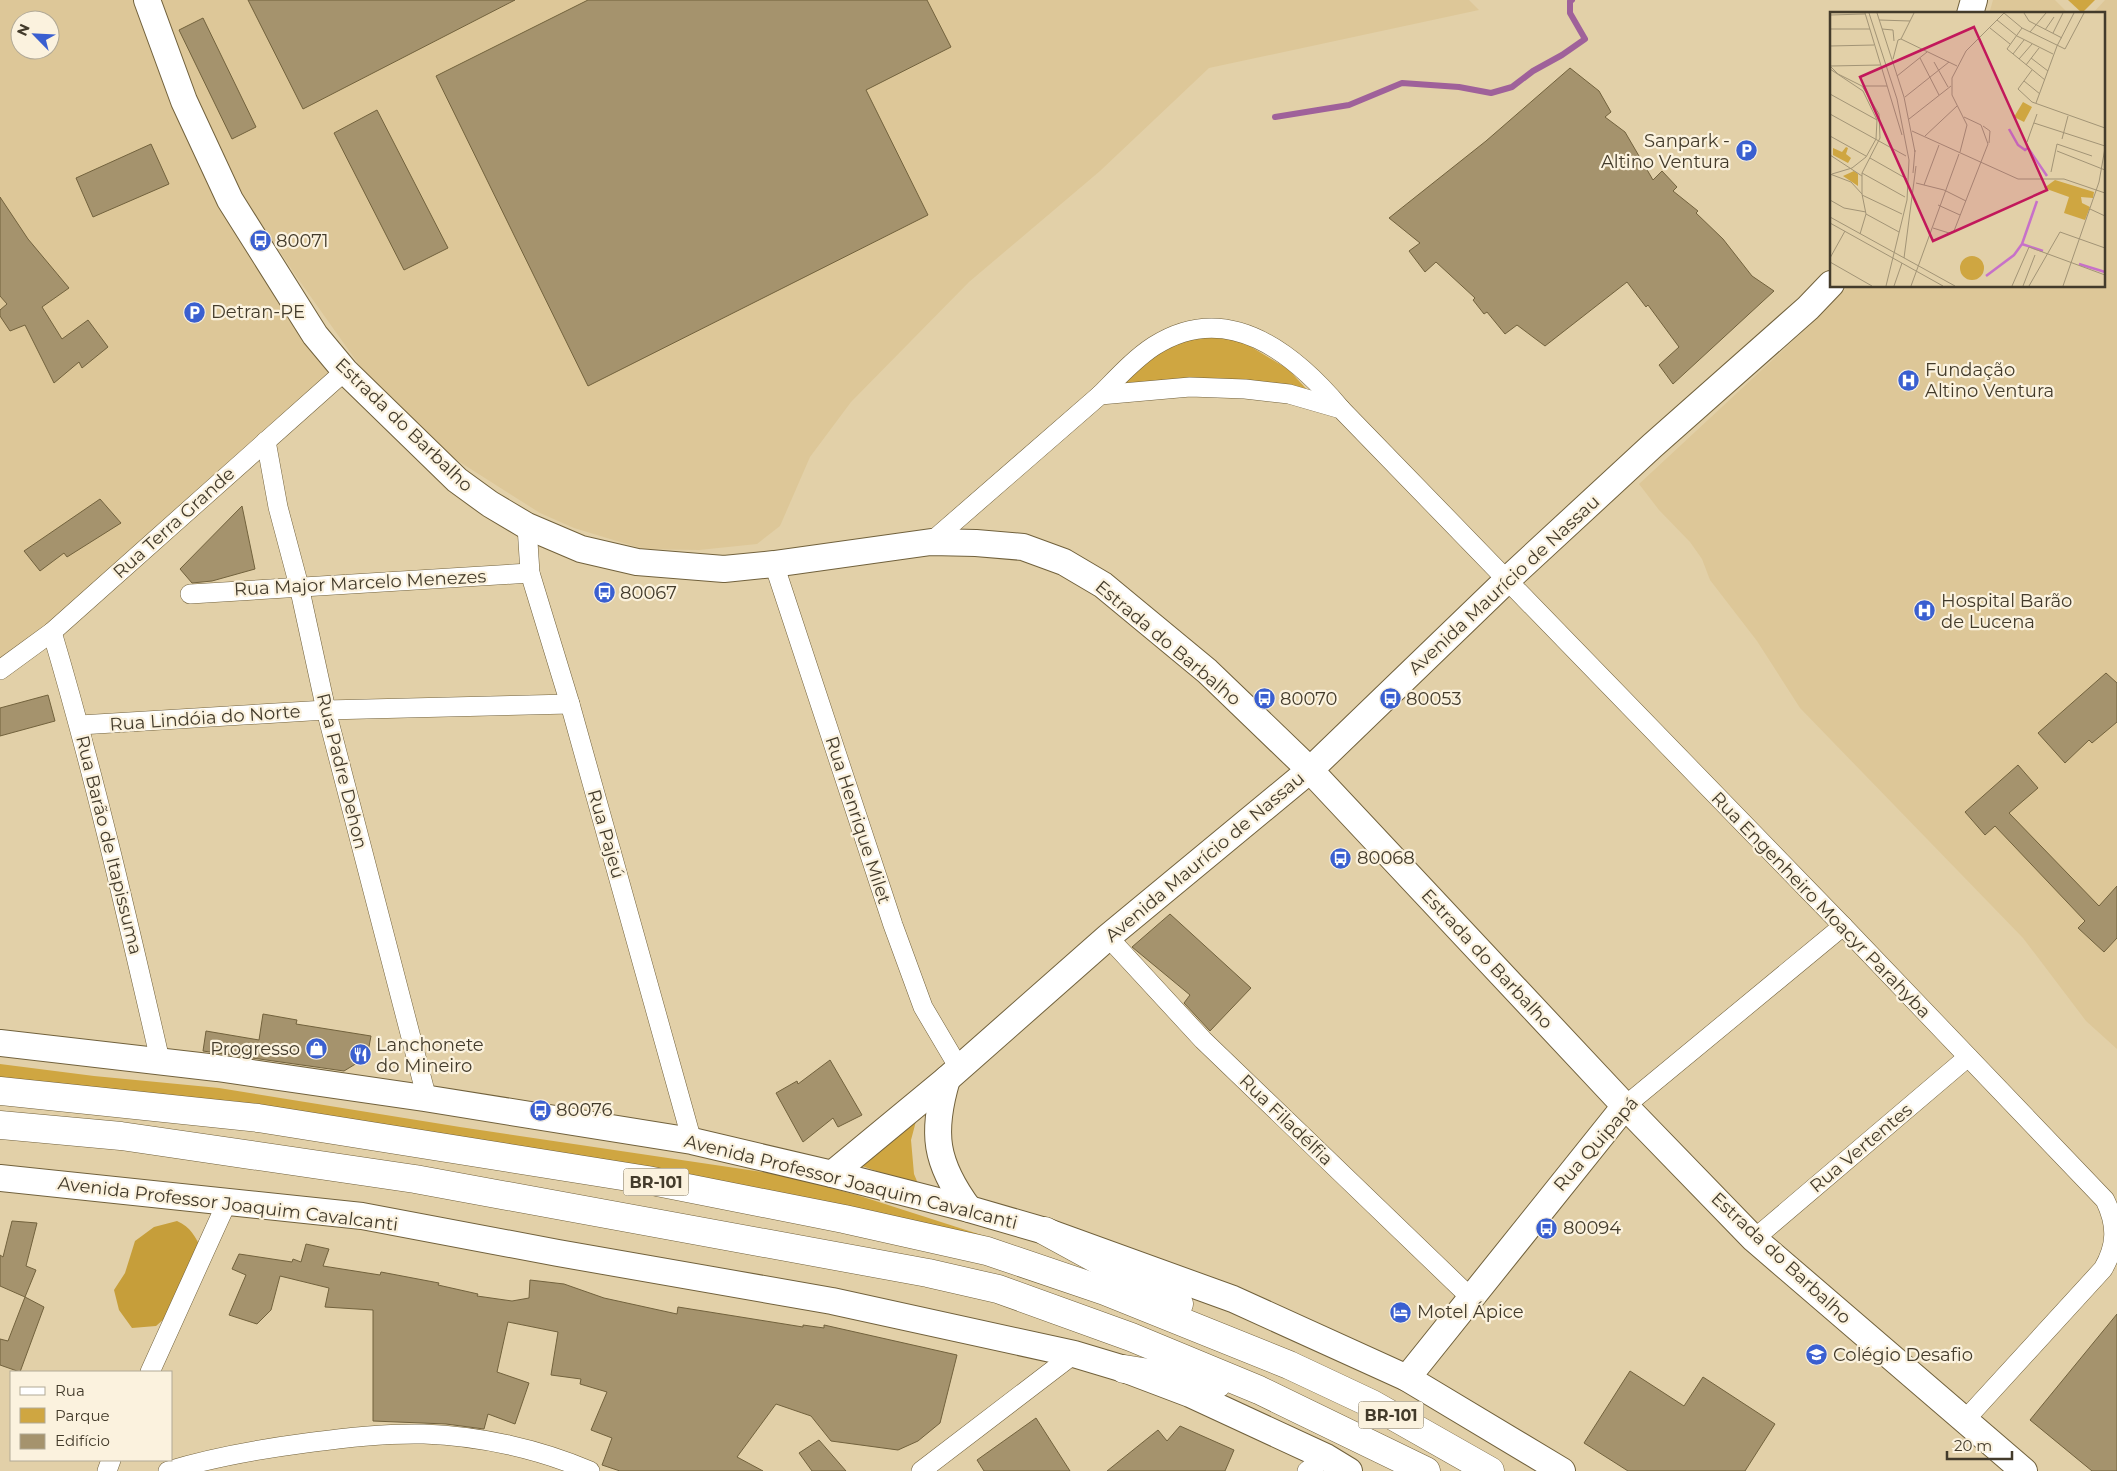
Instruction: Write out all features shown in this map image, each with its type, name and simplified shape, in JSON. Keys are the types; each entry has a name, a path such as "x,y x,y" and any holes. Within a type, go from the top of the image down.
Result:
{"highway":[{"name":"Avenida Professor Joaquim Cavalcanti","path":"0,1091 258,1118 647,1180 844,1219 987,1251 1105,1291 1290,1365"},
{"name":"BR-101","path":"0,1125 121,1136 414,1179 928,1273 998,1288 1131,1337 1259,1390 1426,1471"},
{"path":"1045,1231 1290,1365"},
{"name":"BR-101","path":"1290,1365 1372,1404 1490,1471"},
{"path":"1124,1369 1259,1390"}],"main road":[{"name":"Estrada do Barbalho","path":"147,0 184,101 230,200 316,335 345,371 457,480 490,504 527,526 581,549 637,562 724,569 774,564 931,542 976,543 1023,547 1064,562 1103,585 1207,671 1310,770 1625,1106 1754,1239 2024,1471"},
{"name":"Avenida Maurício de Nassau","path":"832,1174 953,1073 1108,937 1310,770 1507,580 1652,446 1808,308 1830,285"},
{"name":"Avenida Professor Joaquim Cavalcanti","path":"0,1043 160,1060 427,1099 692,1142 832,1174 969,1209 1045,1231 1233,1299 1408,1378 1562,1471"},
{"path":"953,1073 939,1106 937,1133 942,1161 952,1186 969,1209"},
{"name":"Rua Quipapá","path":"1408,1378 1470,1297 1625,1106"},
{"name":"Avenida Professor Joaquim Cavalcanti","path":"0,1178 362,1216 548,1252 832,1301 1074,1354 1124,1369 1190,1394 1316,1464 1349,1471"}],"street":[{"name":"Rua Engenheiro Moacyr Parahyba","path":"931,542 1100,395 1130,365 1154,346 1181,334 1210,328 1241,331 1266,342 1292,359 1321,385 1341,408 1843,926 2105,1200 2112,1212 2116,1226 2116,1242 2112,1257 1964,1421"},
{"name":"Rua Terra Grande","path":"0,670 52,632 345,371"},
{"path":"1100,395 1190,387 1245,389 1289,394 1341,408"},
{"name":"Rua Padre Dehon","path":"266,442 278,507 300,586 326,710 427,1099"},
{"name":"Rua Pajeú","path":"527,526 530,573 570,704 692,1142"},
{"name":"Rua Henrique Milet","path":"774,564 893,925 923,1007 953,1073"},
{"name":"Rua Major Marcelo Menezes","path":"190,594 530,573"},
{"name":"Rua Barão de Itapissuma","path":"52,632 80,725 120,885 160,1060"},
{"name":"Rua Lindóia do Norte","path":"80,725 326,710 570,704"},
{"name":"Rua Quipapá","path":"1625,1106 1843,926"},
{"name":"Rua Filadélfia","path":"1108,937 1203,1040 1470,1297"},
{"name":"Rua Vertentes","path":"1754,1239 1968,1057"},
{"path":"150,1371 227,1202"},
{"path":"922,1471 1074,1354"},
{"path":"168,1471 190,1464 276,1447 358,1436 424,1434 488,1441 536,1452 569,1467 590,1471"}],"shaded area":[{"path":"0,0 141,0 332,373 64,613 0,663"},
{"path":"155,0 1469,0 1479,10 1209,68 1100,171 969,282 851,402 810,457 780,526 757,544 699,550 643,549 574,528 540,513 444,452 367,376 296,276 229,175"},
{"path":"1993,0 2055,0 2067,12 1990,12"},
{"name":"Hospital Barão de Lucena","path":"2105,0 2117,0 2117,1049 2086,1021 2023,938 1800,708 1757,641 1710,580 1702,559 1690,542 1659,510 1639,484 1809,326 1846,288 2104,288 2104,12 2094,12"},
{"path":"177,1221 189,1229 202,1249 173,1311 156,1326 132,1328 119,1310 114,1290 125,1273 135,1241 154,1227"}],"green space":[{"path":"2068,0 2095,0 2083,12"},
{"path":"1217,334 1248,345 1288,369 1311,394 1119,384 1160,344"},
{"path":"0,1064 94,1076 219,1088 460,1127 782,1175 857,1195 997,1240 234,1101 121,1095 0,1081"},
{"path":"920,1106 911,1140 914,1174 919,1186 859,1165"}],"building":[{"path":"248,0 515,0 303,109"},
{"path":"588,0 927,0 951,47 866,90 928,215 588,386 436,76"},
{"path":"203,18 256,127 232,139 179,30"},
{"path":"1570,68 1599,91 1611,112 1605,117 1625,132 1653,180 1662,171 1677,187 1673,191 1698,211 1696,213 1723,239 1752,276 1774,291 1673,384 1659,365 1679,347 1648,305 1646,307 1627,282 1545,346 1517,325 1505,334 1487,312 1484,314 1473,300 1475,298 1436,262 1425,272 1409,251 1420,243 1389,218 1486,141"},
{"path":"377,110 448,248 404,270 334,133"},
{"path":"151,144 169,184 93,217 76,178"},
{"path":"0,197 28,239 69,288 42,307 62,339 88,320 108,347 82,368 79,362 54,383 25,325 10,331 0,316 0,310 7,304 0,296"},
{"path":"100,499 121,523 67,557 64,553 40,571 24,551"},
{"path":"242,506 255,569 212,581 192,583 180,569"},
{"path":"2106,673 2117,683 2117,722 2092,743 2089,740 2065,763 2038,733"},
{"path":"48,695 55,721 0,736 0,708"},
{"path":"2018,765 2038,788 2009,813 2099,906 2117,886 2117,938 2104,952 2078,928 2085,921 1995,826 1985,835 1965,812"},
{"path":"1170,914 1251,988 1210,1031 1184,1003 1190,995 1132,947"},
{"path":"263,1014 297,1020 296,1024 371,1036 367,1057 344,1071 203,1051 206,1031 259,1040"},
{"path":"830,1060 862,1115 838,1127 833,1118 803,1142 776,1093 797,1081 798,1084"},
{"path":"12,1221 37,1223 26,1266 36,1270 25,1297 0,1286 0,1255 3,1257"},
{"path":"306,1244 329,1249 323,1266 380,1275 381,1272 439,1283 438,1285 478,1294 477,1296 512,1301 529,1298 530,1280 564,1284 604,1298 677,1314 678,1307 803,1327 803,1325 824,1328 824,1325 957,1355 940,1423 918,1441 898,1450 831,1441 811,1416 776,1404 737,1457 763,1471 620,1471 602,1465 612,1438 591,1430 607,1392 580,1384 581,1379 551,1375 558,1332 508,1322 497,1372 529,1383 515,1424 488,1414 484,1429 446,1424 373,1421 373,1310 325,1307 329,1288 280,1276 271,1310 257,1324 229,1315 246,1275 232,1269 239,1254 292,1262 293,1259 301,1262"},
{"path":"25,1297 44,1307 20,1371 0,1365 0,1339 8,1341"},
{"path":"2117,1314 2117,1471 2092,1471 2030,1420"},
{"path":"1630,1371 1684,1406 1703,1377 1775,1424 1745,1471 1628,1471 1584,1443"},
{"path":"1036,1418 1070,1471 984,1471 977,1460"},
{"path":"1180,1426 1234,1450 1225,1471 1107,1471 1158,1430 1167,1441"},
{"path":"819,1440 846,1471 812,1471 799,1453"}],"waterway":[{"path":"1275,117 1349,105 1402,83 1459,87 1491,93 1512,87 1533,71 1562,55 1585,39 1570,13 1570,1 1572,0"}],"place":[{"name":"Sanpark - Altino Ventura","path":"1746,151"},
{"name":"80071","path":"260,241"},
{"name":"Detran-PE","path":"195,312"},
{"name":"Fundação Altino Ventura","path":"1909,380"},
{"name":"80067","path":"604,593"},
{"name":"Hospital Barão de Lucena","path":"1925,611"},
{"name":"80070","path":"1264,699"},
{"name":"80053","path":"1390,699"},
{"name":"80068","path":"1341,858"},
{"name":"Progresso","path":"316,1049"},
{"name":"Lanchonete do Mineiro","path":"360,1055"},
{"name":"80076","path":"540,1110"},
{"name":"80094","path":"1547,1228"},
{"name":"Motel Ápice","path":"1401,1312"},
{"name":"Colégio Desafio","path":"1817,1355"}]}
